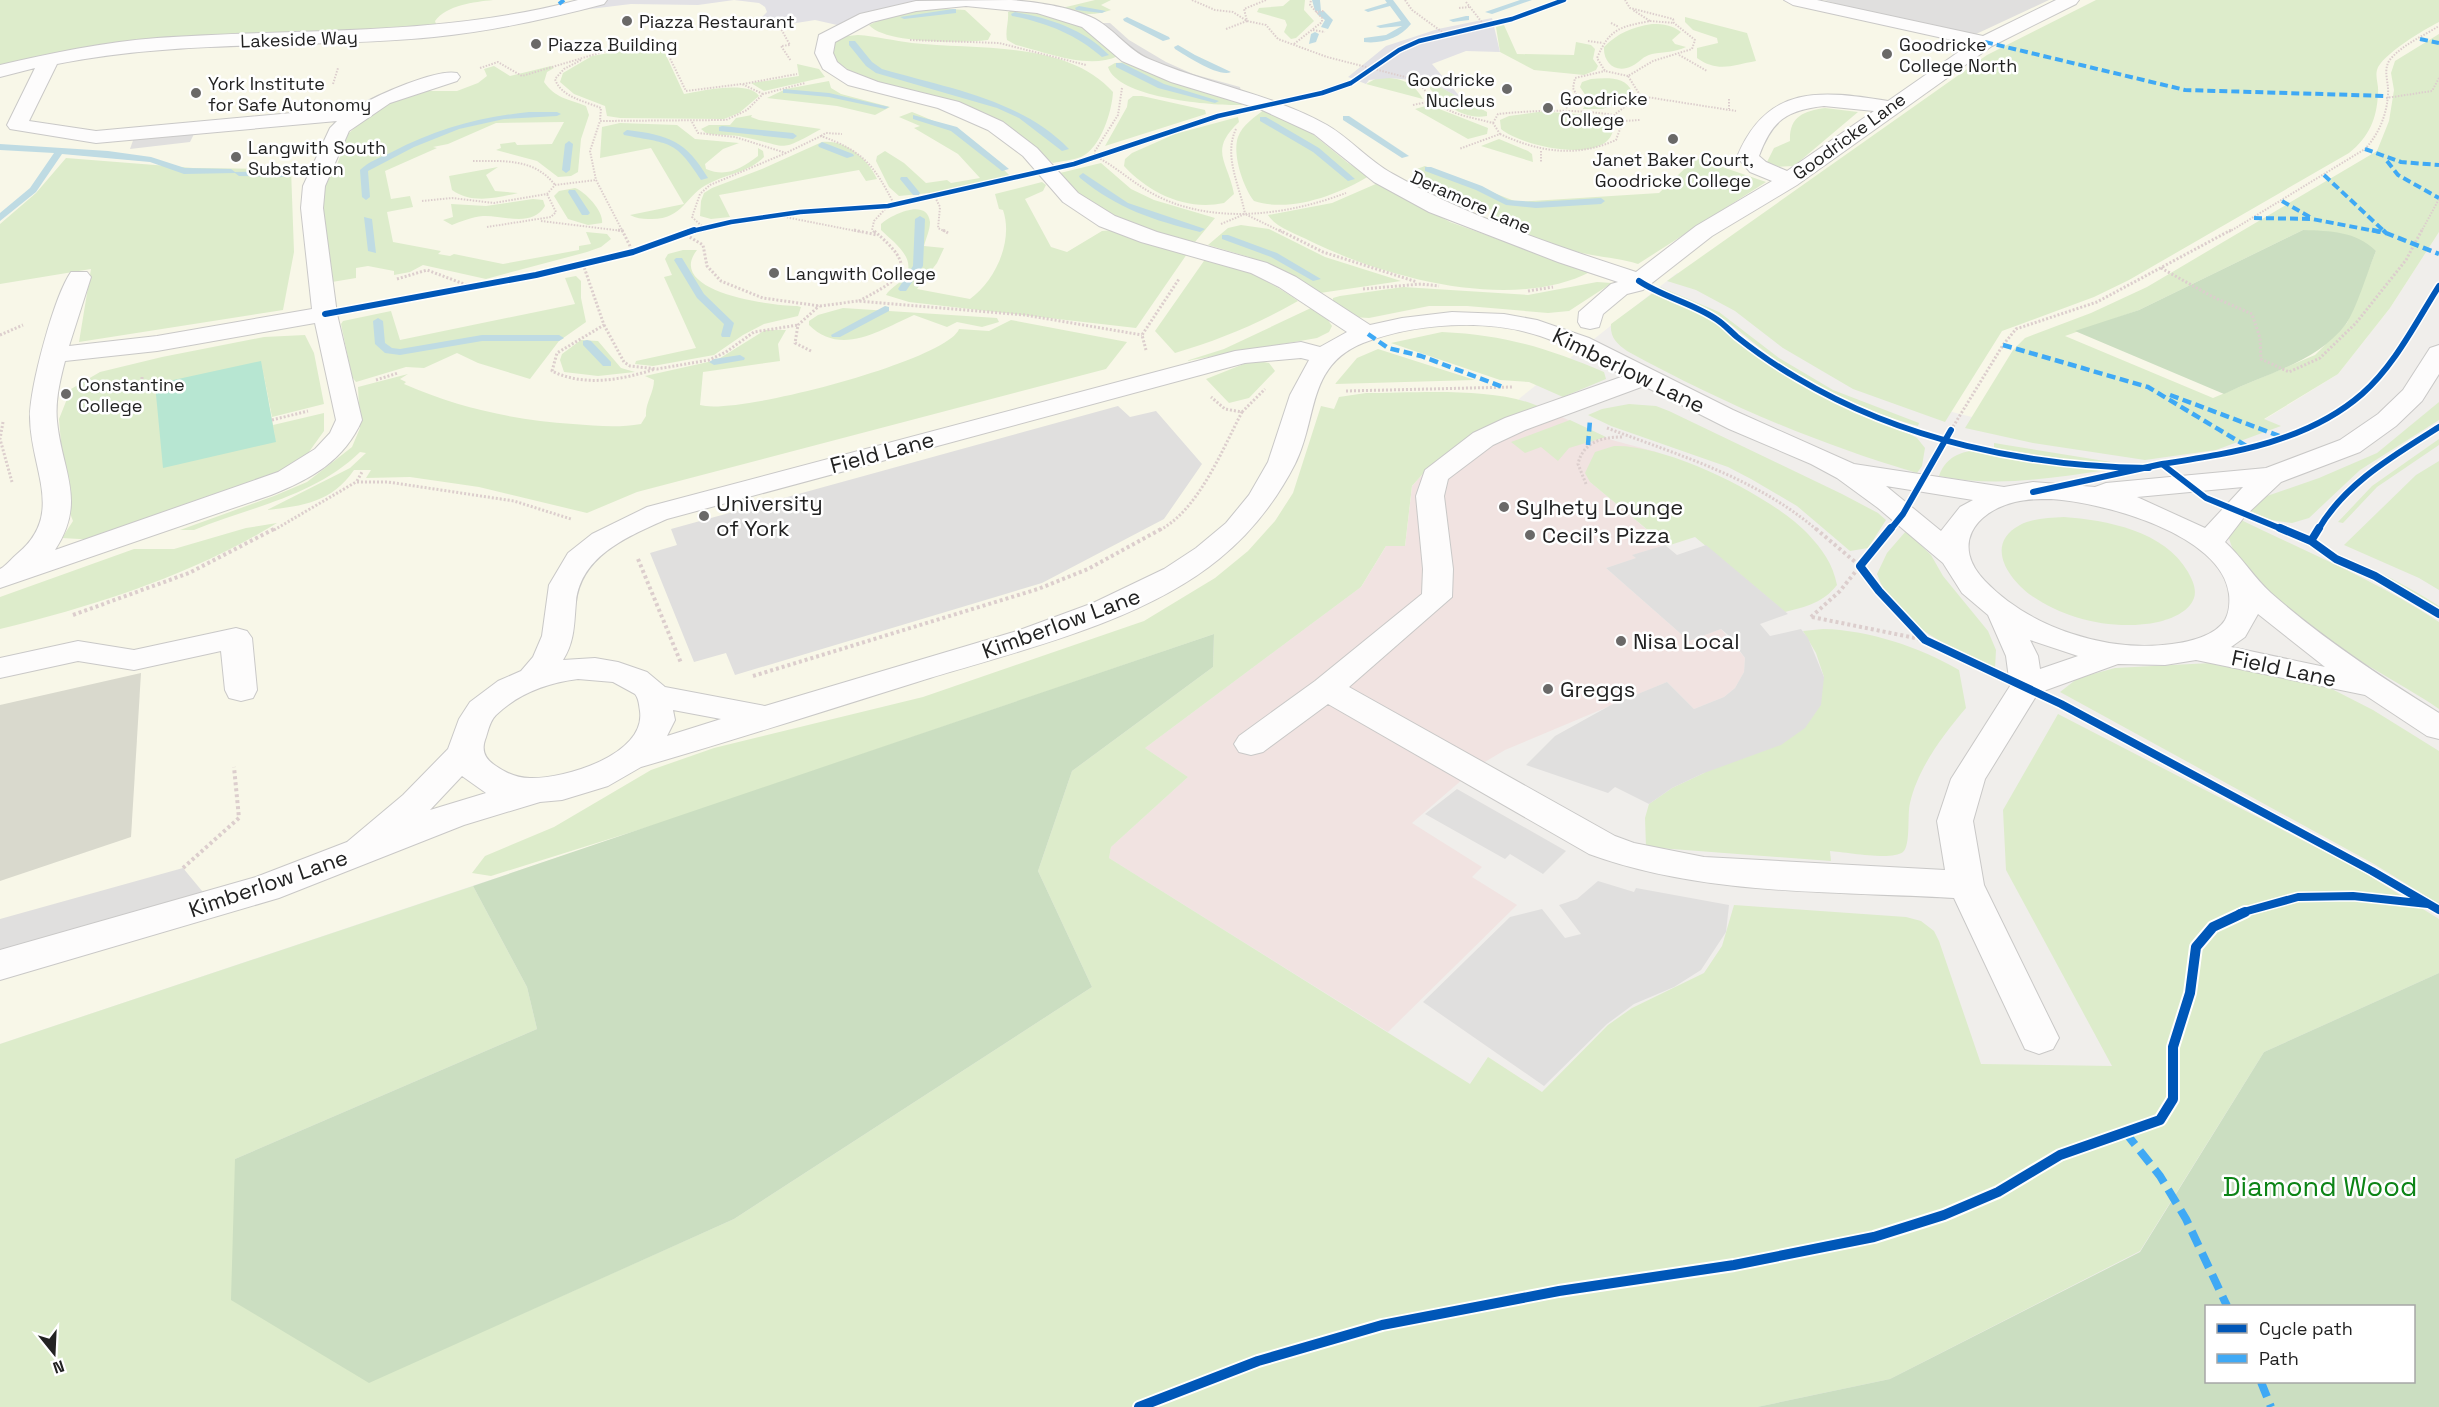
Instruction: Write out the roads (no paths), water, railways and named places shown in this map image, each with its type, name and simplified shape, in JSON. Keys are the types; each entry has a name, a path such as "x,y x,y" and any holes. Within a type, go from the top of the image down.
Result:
{"street":[{"name":"Lakeside Way","path":"0,71 49,60 154,45 381,36 472,26 598,0"},
{"path":"1793,0 1920,22 1985,42"},
{"name":"Goodricke Lane","path":"1569,339 1590,322 1607,316 1634,295 1637,283 1704,231 1789,180 1888,107 1985,42 2070,0"},
{"name":"Deramore Lane","path":"1368,334 1262,269 1232,257 1160,239 1109,221 1088,210 1065,193 1029,152 975,115 920,97 869,86 833,70 823,56 822,48 825,39 846,27 893,11 948,1 1039,8 1088,23 1129,57 1178,78 1267,105 1321,130 1382,177 1437,207 1637,283"},
{"path":"49,60 17,125 96,137 360,112"},
{"path":"3,577 298,475 327,454 344,435 349,420 325,314 312,208 314,186 340,128 360,112 383,99 450,77"},
{"path":"1789,180 1758,167 1748,157 1751,144 1769,119 1790,104 1821,98 1888,107"},
{"path":"3,577 42,548 57,527 59,517 57,494 42,429 45,393 79,277"},
{"path":"55,354 87,354 141,346 325,314"},
{"name":"Kimberlow Lane","path":"632,758 764,716 852,693 1077,621 1151,590 1224,544 1269,489 1284,458 1300,396 1324,356 1341,344 1368,334 1417,323 1476,320 1519,323 1569,339 1739,424 1846,471 1904,514 1954,557"},
{"name":"Field Lane","path":"532,679 549,658 558,637 564,584 575,566 608,538 646,518 984,424 1244,356 1300,350 1324,356"},
{"name":"Field Lane","path":"2242,583 2246,600 2244,616 2235,630 2220,642 2198,650 2146,656 2115,653 2065,641 2036,630 2002,612 1963,576 1954,557 1952,537 1961,520 1979,506 2004,496 2033,492 2083,494 2271,476 2350,446 2387,420 2413,395 2439,353"},
{"path":"1251,744 1327,689 1437,597 1438,569 1430,496 1435,476 1484,439 1515,424 1646,377"},
{"name":"Kimberlow Lane","path":"1846,471 2004,496"},
{"name":"Field Lane","path":"2208,544 2235,510 2271,476"},
{"name":"Field Lane","path":"2083,494 2110,499 2155,514 2187,530 2208,544 2229,563 2242,583 2371,686 2439,728"},
{"path":"2002,612 2022,656 2026,686"},
{"path":"0,668 78,651 134,660 236,638 241,690"},
{"name":"Field Lane","path":"2198,650 2371,686"},
{"path":"2039,1038 1966,885 1954,821 1968,779 2026,686 2115,653"},
{"path":"598,668 626,674 643,683 654,696 658,716 651,737 632,758 603,776 568,787 533,791 507,788 486,779 473,767 466,748 469,731 482,711 504,692 532,679 565,670 598,668"},
{"path":"1327,689 1602,845 1630,855 1704,870 1966,885"},
{"name":"Kimberlow Lane","path":"654,696 764,716"},
{"path":"359,852 423,798 466,748"},
{"name":"Kimberlow Lane","path":"0,965 266,888 451,816 533,791"}],"waterway":[{"path":"1316,0 1318,9"},
{"path":"1367,40 1389,37 1407,24 1389,0"},
{"path":"1489,12 1528,0"},
{"path":"1368,10 1391,4"},
{"path":"1079,8 1102,11"},
{"path":"904,17 953,11"},
{"path":"1321,13 1329,20 1325,27"},
{"path":"1015,14 1063,27 1105,55"},
{"path":"1453,20 1466,18"},
{"path":"1127,19 1166,39"},
{"path":"1380,26 1405,23"},
{"path":"1312,42 1315,34"},
{"path":"852,43 869,64 879,71 1000,106 1022,116 1065,149"},
{"path":"1178,47 1192,57 1227,72"},
{"path":"1119,65 1161,86 1215,101"},
{"path":"786,91 829,95 885,107"},
{"path":"366,197 364,170 434,135 479,121 557,114"},
{"path":"916,117 954,129 1005,169"},
{"path":"1346,118 1405,156"},
{"path":"1263,119 1316,150 1351,179"},
{"path":"722,129 793,136"},
{"path":"627,133 654,136 674,143 689,156 704,178"},
{"path":"566,170 569,144"},
{"path":"822,145 850,156"},
{"path":"0,147 108,154 151,160 184,171 231,172"},
{"path":"0,218 33,190 60,151"},
{"path":"1428,169 1479,188 1506,202 1536,205 1601,201"},
{"path":"239,173 286,174"},
{"path":"1083,176 1124,205 1152,216 1200,229"},
{"path":"904,179 916,193"},
{"path":"572,192 585,213"},
{"path":"367,219 373,251"},
{"path":"903,289 918,266 920,219"},
{"path":"1225,237 1274,255 1316,279"},
{"path":"679,260 700,296 729,323 726,335"},
{"path":"836,335 885,309"},
{"path":"378,321 380,344 389,351 400,352 482,338 559,338"},
{"path":"587,343 607,364"},
{"path":"714,362 740,358"}],"place":[{"name":"Piazza Restaurant","path":"627,21"},
{"name":"Piazza Building","path":"536,44"},
{"name":"Goodricke College North","path":"1887,54"},
{"name":"Goodricke Nucleus","path":"1507,89"},
{"name":"York Institute for Safe Autonomy","path":"196,93"},
{"name":"Goodricke College","path":"1548,108"},
{"name":"Janet Baker Court, Goodricke College","path":"1673,139"},
{"name":"Langwith South Substation","path":"236,157"},
{"name":"Langwith College","path":"774,273"},
{"name":"Constantine College","path":"66,394"},
{"name":"Sylhety Lounge","path":"1504,507"},
{"name":"University of York","path":"704,516"},
{"name":"Cecil's Pizza","path":"1530,535"},
{"name":"Nisa Local","path":"1621,641"},
{"name":"Greggs","path":"1548,689"}],"park label":[{"name":"Diamond Wood","path":"2320,1186"}]}
